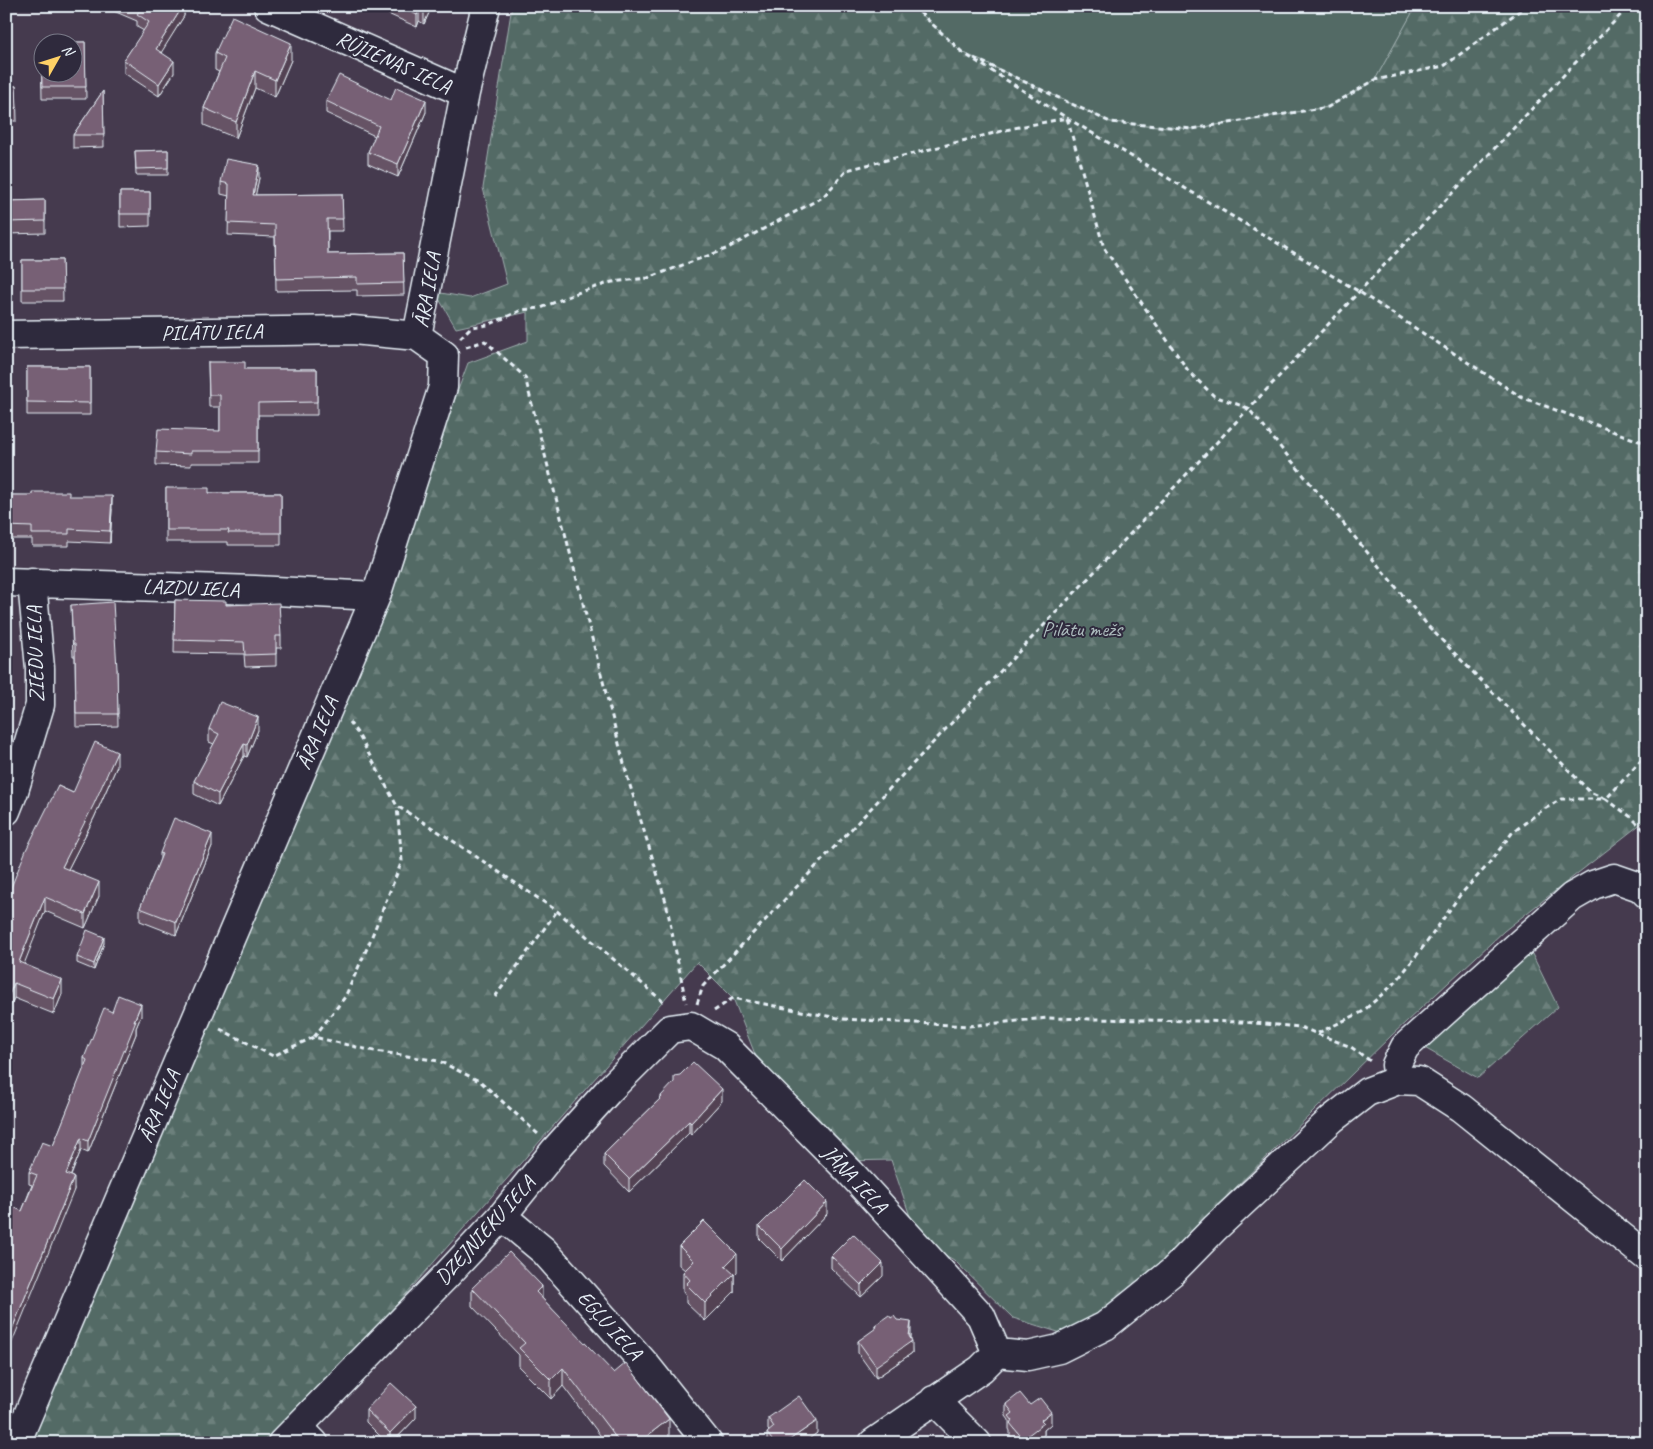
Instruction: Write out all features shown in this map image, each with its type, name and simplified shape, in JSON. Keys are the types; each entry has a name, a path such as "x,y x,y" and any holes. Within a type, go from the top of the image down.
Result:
{"street":[{"name":"RŪJIENAS IELA","path":"268,6 465,93"},
{"name":"ĀRA IELA","path":"16,1443 376,596 443,387 444,355 417,336 465,93 486,6"},
{"name":"PILĀTU IELA","path":"6,335 353,330 417,336"},
{"name":"LAZDU IELA","path":"19,582 376,596"},
{"name":"ZIEDU IELA","path":"6,810 14,791 40,705 40,668 19,582"},
{"path":"1398,1080 1396,1066 1405,1046 1572,897 1593,885 1614,878 1640,887 1647,894"},
{"name":"DZEJNIEKU IELA","path":"298,1438 502,1216 554,1150 610,1089 670,1029 691,1026"},
{"name":"JĀŅA IELA","path":"691,1026 726,1046 849,1171 980,1316 996,1353"},
{"path":"872,1443 982,1369 996,1353 1028,1356 1059,1349 1105,1326 1172,1272 1215,1228 1332,1119 1368,1092 1398,1080 1418,1081 1461,1108 1647,1257"},
{"name":"EGĻU IELA","path":"502,1216 544,1251 644,1364 708,1443"},
{"path":"934,1400 976,1443"}],"path":[{"path":"913,6 960,51 1067,118 1358,291 1521,397 1639,441 1647,441"},
{"path":"960,51 1110,122 1192,129 1328,107 1375,80 1444,66 1526,6"},
{"path":"691,1026 703,986 1629,6"},
{"path":"444,355 471,327 488,325 522,310 541,308 577,293 612,282 648,278 726,249 823,197 847,170 1014,128 1067,118"},
{"path":"1067,118 1104,248 1189,372 1214,396 1248,408 1429,627 1590,792 1606,799 1631,817 1647,833"},
{"path":"444,355 485,341 525,377 628,780 666,902 691,1026"},
{"path":"197,1017 273,1056 314,1037 345,997 368,946 402,861 397,806 358,734 332,699"},
{"path":"1317,1034 1362,1012 1395,983 1460,895 1487,866 1512,833 1562,798 1606,799 1647,754"},
{"path":"397,806 448,837 557,911 691,1026"},
{"path":"495,997 557,911"},
{"path":"691,1026 733,998 843,1019 968,1026 1047,1018 1233,1022 1300,1027 1351,1047 1398,1080"},
{"path":"314,1037 369,1050 439,1061 481,1082 554,1150"}],"green space":[{"name":"Pilātu mežs","path":"512,6 913,6 960,51 1110,122 1192,129 1328,107 1375,80 1416,6 1647,6 1647,819 1504,931 1392,1035 1191,1231 1140,1288 1074,1337 1013,1318 954,1260 918,1240 891,1160 846,1161 767,1085 733,998 697,962 307,1407 260,1443 30,1443 380,602 468,363 528,341 528,312 456,328 435,292 470,298 507,284 483,188"},
{"path":"913,6 1416,6 1375,80 1328,107 1192,129 1110,122 960,51"},
{"path":"1530,950 1558,1007 1478,1078 1421,1046"}],"building":[{"path":"132,6 183,6 156,49 174,61 159,84 124,60 149,22 137,14 140,10"},
{"path":"399,6 426,6 424,11 419,9 417,15"},
{"path":"232,16 291,43 275,80 255,71 236,122 204,108 225,58 215,53"},
{"path":"82,42 85,42 86,87 42,87 42,82 82,82"},
{"path":"339,75 391,100 396,87 426,100 398,164 368,152 379,126 326,101"},
{"path":"6,86 16,86 17,108 6,108"},
{"path":"103,91 104,135 73,135"},
{"path":"168,150 168,168 136,169 135,151"},
{"path":"226,159 259,165 253,195 342,194 343,219 327,219 328,254 403,253 404,283 357,284 357,277 276,279 275,225 228,223 229,184 221,182"},
{"path":"120,192 150,192 150,214 120,214"},
{"path":"45,200 45,221 6,222 6,201"},
{"path":"22,260 62,260 63,289 22,289"},
{"path":"208,362 245,362 245,369 317,369 317,402 258,403 258,451 191,451 191,454 156,452 158,429 220,431 220,395 209,395"},
{"path":"27,367 90,367 90,403 27,402"},
{"path":"166,488 209,488 209,493 281,493 281,533 228,533 229,530 166,530"},
{"path":"32,492 69,492 69,496 112,496 110,531 69,529 69,534 32,534 32,527 6,526 6,495 32,495"},
{"path":"175,600 226,601 226,605 279,603 281,636 276,636 276,654 245,655 244,642 174,640"},
{"path":"113,602 118,714 76,714 75,644 73,644 71,605"},
{"path":"220,702 258,717 247,745 244,744 218,794 194,781 219,734 209,729"},
{"path":"95,742 117,752 94,804 62,867 99,882 85,914 45,897 19,962 62,980 54,999 14,983 6,1002 6,900 26,850 58,786 73,793"},
{"path":"174,818 212,834 176,922 140,908"},
{"path":"87,930 104,937 94,964 77,957"},
{"path":"118,995 141,1004 134,1021 136,1021 88,1141 81,1138 66,1174 74,1177 6,1344 6,1225 13,1207 22,1211 37,1175 29,1172 42,1142 53,1146 87,1060 84,1058 104,1008 112,1012"},
{"path":"693,1062 722,1089 691,1123 689,1121 629,1179 604,1154 662,1097 674,1082 674,1076 680,1075"},
{"path":"805,1180 827,1202 782,1249 759,1226"},
{"path":"704,1221 737,1254 725,1266 734,1274 705,1303 686,1284 690,1280 683,1272 694,1261 679,1246"},
{"path":"853,1234 883,1263 861,1285 831,1256"},
{"path":"509,1252 542,1286 536,1292 614,1373 626,1363 669,1419 638,1443 620,1443 563,1368 551,1380 519,1348 525,1343 472,1288"},
{"path":"889,1315 891,1318 894,1316 897,1320 911,1322 909,1336 912,1341 876,1366 858,1341 876,1328 875,1325"},
{"path":"391,1383 416,1406 390,1433 366,1410"},
{"path":"1020,1393 1030,1405 1040,1398 1051,1412 1041,1420 1044,1423 1023,1439 1010,1423 1013,1421 1009,1416 1013,1413 1006,1404"},
{"path":"799,1396 817,1421 785,1443 774,1443 767,1433 774,1427 768,1418"}]}
